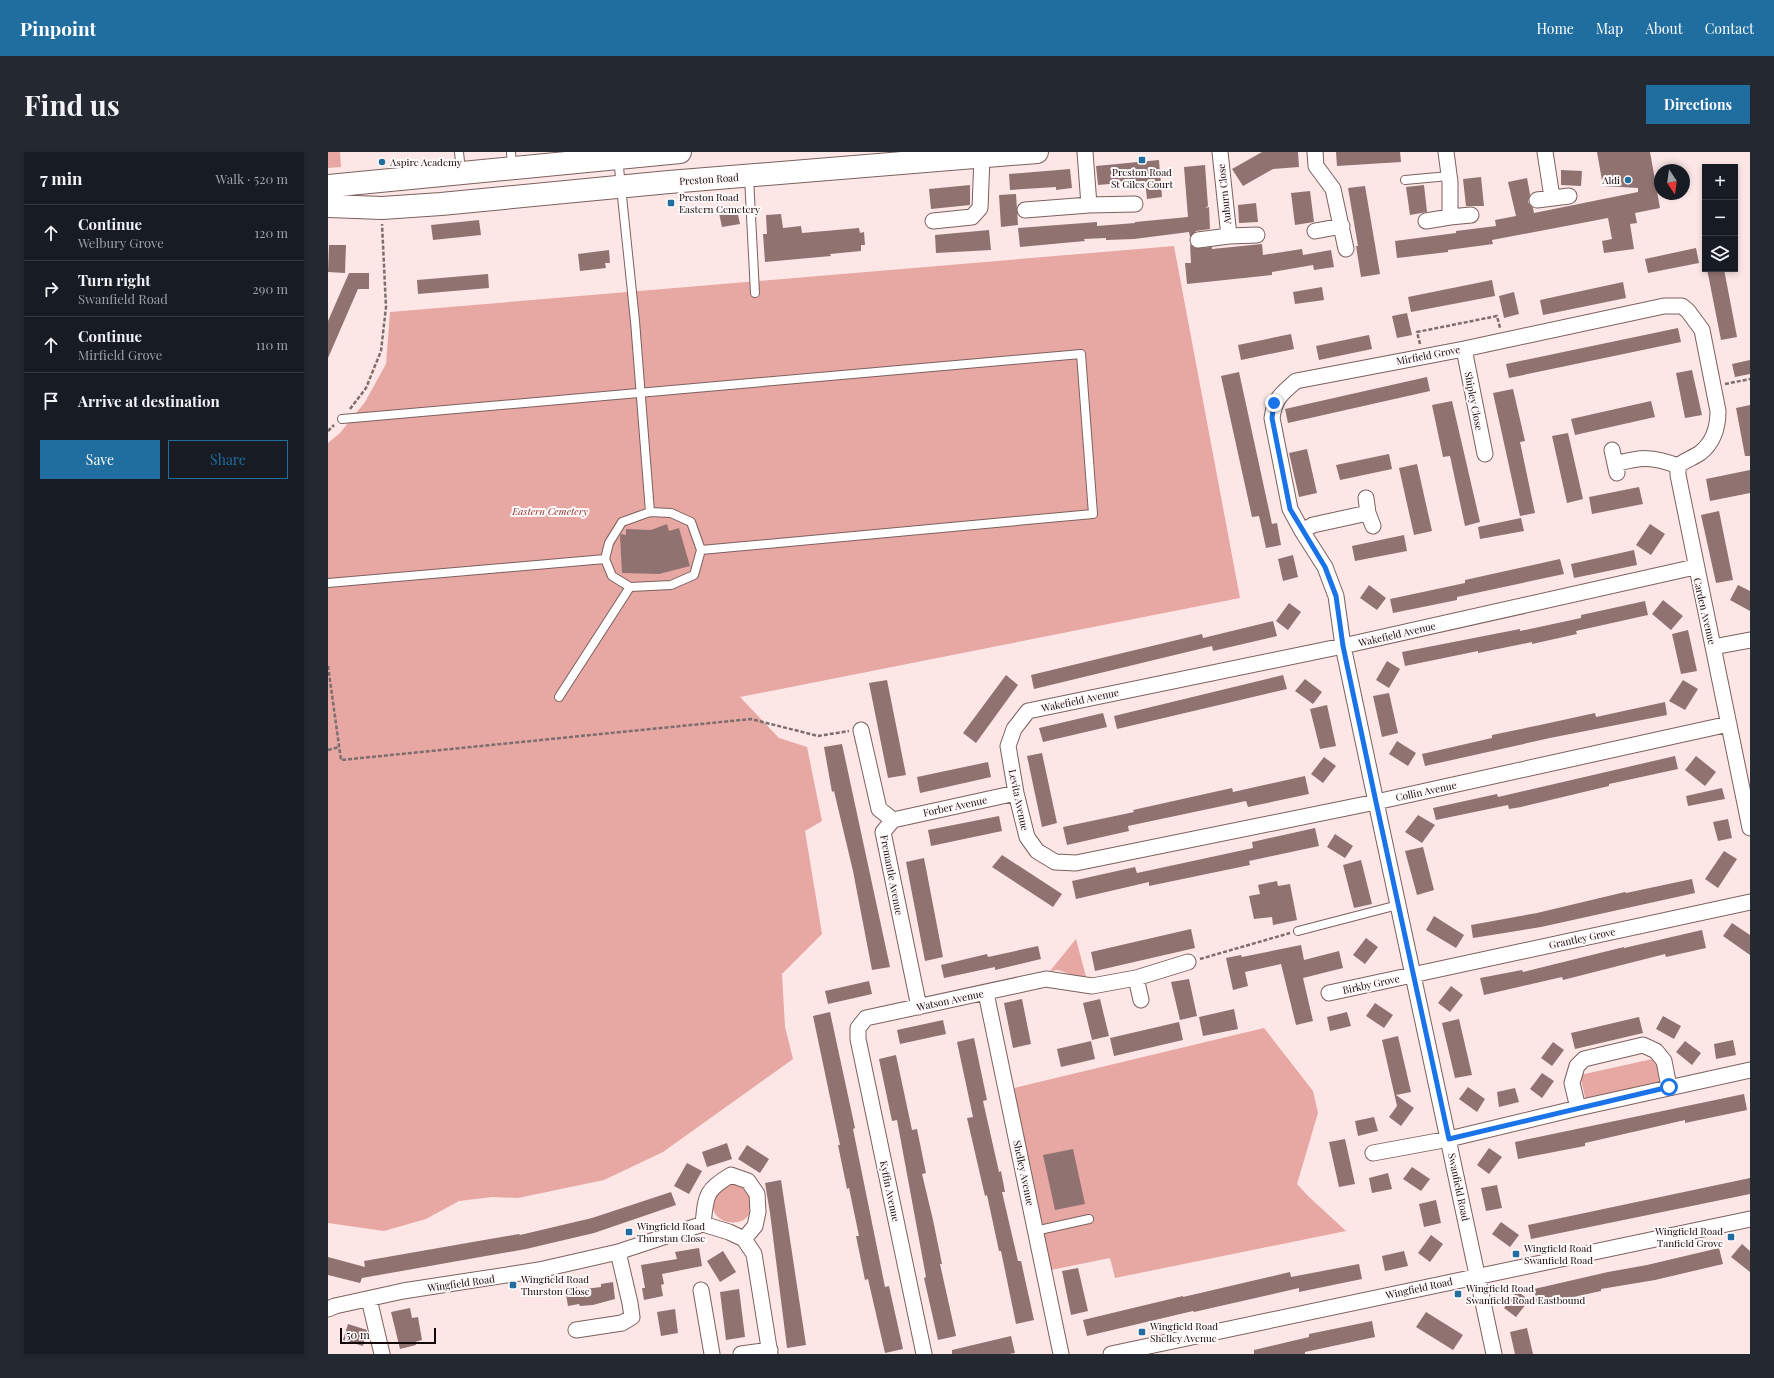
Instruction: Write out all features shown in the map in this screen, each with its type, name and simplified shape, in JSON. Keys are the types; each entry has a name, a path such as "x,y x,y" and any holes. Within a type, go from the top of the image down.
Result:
{"street":[{"path":"328,186 386,180 460,162 680,152"},
{"name":"Preston Road","path":"328,206 382,208 441,204 749,176 881,162 982,157 1037,152"},
{"path":"1085,152 1089,205"},
{"name":"Auburn Close","path":"1220,152 1229,236"},
{"path":"1315,152 1316,166 1333,189 1346,249"},
{"path":"1446,152 1449,176 1450,217"},
{"path":"1546,152 1552,197"},
{"path":"933,221 972,218 980,208 982,157"},
{"path":"1537,200 1568,196"},
{"path":"1025,210 1089,205 1135,204"},
{"path":"1426,221 1471,215"},
{"path":"1315,231 1342,226"},
{"name":"Auburn Close","path":"1198,240 1229,236 1257,235"},
{"name":"Mirfield Grove","path":"1336,596 1325,567 1290,509 1272,418 1274,403 1280,394 1296,381 1464,349 1664,306 1682,306 1688,311 1702,330 1718,411 1718,425 1713,436 1700,453 1686,459 1678,466"},
{"name":"Shipley Close","path":"1464,349 1485,454"},
{"path":"1615,463 1644,458 1660,459 1678,466"},
{"name":"Carden Avenue","path":"1678,466 1678,475 1695,567 1750,828"},
{"path":"1302,531 1313,525 1369,512"},
{"name":"Wakefield Avenue","path":"1028,711 1343,646 1695,567"},
{"name":"Swanfield Road","path":"1336,596 1343,646 1494,1354"},
{"path":"1713,647 1750,640"},
{"name":"Levita Avenue","path":"1028,711 1014,729 1008,746 1016,793 1027,837 1037,851 1055,862 1076,863"},
{"name":"Collin Avenue","path":"1076,863 1376,802 1729,724"},
{"name":"Fremantle Avenue","path":"861,730 879,808 893,820 883,832 919,1007"},
{"name":"Forber Avenue","path":"893,820 1016,793"},
{"name":"Grantley Grove","path":"1414,975 1750,902"},
{"path":"1141,1000 1136,978 1188,962"},
{"name":"Birkby Grove","path":"1328,993 1414,975"},
{"name":"Watson Avenue","path":"858,1028 866,1018 1046,979 1092,986 1136,978"},
{"name":"Shelley Avenue","path":"986,993 1061,1354"},
{"name":"Kyffin Avenue","path":"858,1028 858,1038 924,1354"},
{"path":"1578,1108 1572,1083 1577,1066 1584,1059 1644,1046 1656,1051 1664,1061 1669,1087"},
{"path":"1373,1153 1449,1139 1669,1087 1750,1070"},
{"path":"741,1354 770,1352 754,1254 744,1240 729,1232 703,1224 706,1199 715,1184 731,1175 748,1181 757,1194 758,1212 755,1226 744,1240"},
{"name":"Wingfield Road","path":"1111,1354 1750,1219"},
{"name":"Wingfield Road","path":"330,1303 369,1299 403,1291 539,1270 618,1252 703,1224"},
{"path":"576,1330 622,1323 632,1317 618,1252"},
{"path":"701,1290 712,1354"},
{"path":"369,1299 382,1354"}],"lane":[{"path":"617,155 635,321 650,512"},
{"path":"749,176 755,293"},
{"path":"1405,180 1449,176"},
{"path":"342,418 1081,354 1093,514 701,550"},
{"path":"650,512 671,513 692,522 701,550 694,575 671,585 630,587 612,576 605,559 609,543 622,522 650,512"},
{"path":"328,583 605,559"},
{"path":"559,697 630,587"},
{"path":"1298,931 1398,905"},
{"path":"1036,1231 1089,1219"}],"path":[{"path":"328,431 342,418 366,388 381,351 386,307 382,208"},
{"path":"1423,356 1417,332 1497,316 1503,340"},
{"path":"1713,387 1750,379"},
{"path":"328,666 341,760 751,719 818,736 861,730"},
{"path":"328,750 339,748"},
{"path":"1188,962 1298,931"}],"green space":[{"path":"328,152 340,152 341,167 328,168"},
{"name":"Eastern Cemetery","path":"1174,246 1240,598 740,697 779,738 807,747 822,821 805,831 822,934 782,974 785,1027 793,1059 663,1152 604,1180 518,1198 492,1197 459,1201 426,1219 384,1231 328,1223 328,443 340,433 365,402 386,364 390,312"},
{"path":"1076,939 1087,980 1058,970 1050,971"},
{"path":"1264,1028 1313,1091 1318,1113 1297,1184 1346,1231 1115,1278 1110,1258 1051,1270 1014,1088"},
{"path":"1657,1058 1663,1085 1586,1102 1580,1075"},
{"path":"730,1179 749,1190 751,1209 749,1215 739,1222 720,1219 712,1207 714,1194"}],"building":[{"path":"1262,152 1298,152 1299,167 1273,169 1243,186 1232,169"},
{"path":"1336,152 1400,152 1401,162 1337,166"},
{"path":"1597,152 1650,152 1654,174 1654,200 1659,200 1660,208 1635,213 1637,223 1630,224 1634,249 1604,253 1602,241 1612,239 1608,218 1492,240 1493,244 1448,250 1448,252 1397,258 1395,241 1496,226 1495,220 1516,216 1508,182 1527,178 1530,194 1528,202 1533,208 1534,213 1638,192 1638,188 1603,186"},
{"path":"1159,160 1162,197 1147,199 1145,181 1098,185 1096,166"},
{"path":"1205,165 1208,206 1205,208 1209,207 1210,229 1196,231 1190,237 1189,232 1134,239 1084,239 1085,241 1020,247 1018,228 1097,222 1097,226 1188,217 1184,167"},
{"path":"1070,169 1072,188 1056,190 1056,187 1010,190 1009,174"},
{"path":"1561,170 1582,171 1581,186 1561,185"},
{"path":"1481,177 1484,206 1466,206 1463,179"},
{"path":"970,185 970,205 931,209 929,189"},
{"path":"1424,185 1427,212 1410,215 1406,187"},
{"path":"1365,186 1380,274 1361,277 1356,246 1358,246 1348,188"},
{"path":"1310,191 1314,222 1295,225 1291,193"},
{"path":"1016,194 1018,225 1001,227 999,195"},
{"path":"1256,203 1258,222 1239,223 1238,205"},
{"path":"737,210 740,224 722,227 719,213"},
{"path":"781,214 783,228 801,226 802,233 859,228 860,233 864,232 865,245 861,245 861,251 830,254 831,256 765,262 763,234 767,234 766,215"},
{"path":"479,220 481,235 433,240 431,225"},
{"path":"989,230 991,250 936,253 935,235"},
{"path":"1190,244 1195,248 1212,247 1212,249 1262,244 1263,255 1302,249 1303,255 1331,250 1334,267 1314,270 1313,265 1272,272 1272,275 1187,284 1185,263 1191,263"},
{"path":"329,245 346,245 345,273 328,272"},
{"path":"1696,248 1699,263 1648,273 1645,259"},
{"path":"609,250 610,263 605,263 606,268 580,271 578,254"},
{"path":"1708,272 1725,272 1737,337 1721,340"},
{"path":"349,273 369,273 369,289 358,289 328,358 328,321"},
{"path":"488,274 489,288 418,294 417,280"},
{"path":"1492,280 1495,296 1411,312 1408,297"},
{"path":"1623,282 1626,298 1543,315 1540,300"},
{"path":"1322,287 1324,300 1295,304 1293,292"},
{"path":"1514,292 1519,314 1504,318 1499,296"},
{"path":"1407,313 1412,335 1397,338 1392,316"},
{"path":"1678,328 1681,342 1509,378 1506,364"},
{"path":"1291,334 1294,349 1241,360 1238,345"},
{"path":"1369,335 1372,349 1319,360 1316,346"},
{"path":"1750,360 1750,374 1735,377 1732,364"},
{"path":"1692,370 1702,415 1685,418 1676,373"},
{"path":"1239,372 1272,524 1277,523 1281,545 1266,548 1259,516 1252,517 1221,376"},
{"path":"1427,377 1430,391 1288,423 1285,409"},
{"path":"1513,389 1525,441 1520,442 1535,513 1520,516 1493,393"},
{"path":"1452,401 1480,522 1465,526 1450,456 1443,457 1432,405"},
{"path":"1651,401 1655,417 1575,435 1571,419"},
{"path":"1750,405 1750,456 1745,456 1736,408"},
{"path":"1568,433 1583,499 1567,503 1552,436"},
{"path":"1307,449 1317,493 1299,497 1289,453"},
{"path":"1389,454 1392,469 1340,480 1336,465"},
{"path":"1417,464 1432,531 1414,535 1399,468"},
{"path":"1750,470 1750,493 1710,501 1706,479"},
{"path":"1639,487 1643,504 1592,514 1589,497"},
{"path":"1719,511 1733,580 1716,583 1701,515"},
{"path":"1521,518 1524,531 1480,539 1478,527"},
{"path":"667,524 669,531 679,528 690,566 659,574 622,573 621,534 626,535 626,529 651,530"},
{"path":"1650,524 1665,534 1651,555 1636,545"},
{"path":"1404,535 1407,551 1355,561 1352,546"},
{"path":"1634,550 1637,565 1574,578 1571,564"},
{"path":"1293,555 1298,577 1283,581 1278,559"},
{"path":"1560,559 1564,574 1457,597 1457,600 1393,613 1390,599 1465,583 1465,580"},
{"path":"1369,585 1386,598 1377,610 1360,598"},
{"path":"1738,585 1750,591 1750,611 1730,600"},
{"path":"1663,600 1683,616 1671,630 1652,614"},
{"path":"1645,601 1648,615 1576,631 1577,634 1532,644 1532,642 1478,653 1478,651 1405,666 1402,652 1520,629 1520,631 1581,618 1581,615"},
{"path":"1289,603 1301,612 1288,630 1276,621"},
{"path":"1273,621 1277,636 1213,651 1212,646 1034,689 1031,675 1202,634 1203,638"},
{"path":"1688,630 1697,671 1681,674 1672,634"},
{"path":"1387,661 1400,669 1389,688 1376,680"},
{"path":"1006,675 1018,685 976,743 963,733"},
{"path":"1283,675 1287,689 1117,729 1114,716"},
{"path":"1305,679 1322,692 1313,704 1295,691"},
{"path":"887,680 906,775 888,778 869,683"},
{"path":"1683,680 1698,689 1685,710 1669,701"},
{"path":"1389,693 1398,733 1382,737 1373,696"},
{"path":"1665,702 1667,715 1550,738 1425,766 1422,754 1492,738 1492,735 1595,713 1596,717"},
{"path":"1327,705 1336,746 1320,749 1310,709"},
{"path":"1103,713 1107,727 1043,742 1039,728"},
{"path":"1397,741 1416,753 1408,766 1389,754"},
{"path":"842,744 890,967 872,970 853,871 834,791 832,792 824,747"},
{"path":"1042,753 1057,823 1042,827 1027,756"},
{"path":"1675,756 1678,769 1609,784 1609,786 1521,807 1509,809 1508,805 1436,820 1433,808 1497,794 1498,797"},
{"path":"1696,756 1716,772 1705,786 1685,770"},
{"path":"1324,757 1336,766 1323,783 1311,774"},
{"path":"988,762 991,777 920,793 917,777"},
{"path":"1305,776 1309,794 1248,807 1246,801 1128,826 1129,831 1067,845 1063,827 1134,812 1133,810 1232,788 1233,792"},
{"path":"1722,788 1725,799 1688,806 1686,796"},
{"path":"1418,815 1435,825 1422,843 1405,832"},
{"path":"999,816 1002,831 931,846 928,830"},
{"path":"1728,819 1732,838 1718,841 1713,822"},
{"path":"1315,828 1319,846 1249,861 1250,865 1149,886 1149,882 1076,899 1072,881 1135,867 1137,873 1253,848 1252,842"},
{"path":"1335,834 1353,846 1345,858 1327,847"},
{"path":"1423,847 1434,890 1417,895 1405,851"},
{"path":"1724,851 1737,859 1718,888 1705,879"},
{"path":"1002,855 1062,894 1053,907 992,867"},
{"path":"924,858 943,957 925,961 906,862"},
{"path":"1361,860 1372,904 1354,908 1343,865"},
{"path":"1692,879 1695,893 1541,927 1473,938 1471,925 1537,913 1625,892"},
{"path":"1277,881 1278,886 1290,884 1297,920 1273,925 1272,917 1254,919 1249,896 1260,894 1258,885"},
{"path":"1434,916 1464,935 1456,948 1426,930"},
{"path":"1732,923 1750,935 1750,955 1723,936"},
{"path":"1191,929 1195,948 1095,971 1091,952"},
{"path":"1702,930 1706,948 1666,957 1665,954 1563,980 1562,977 1484,995 1480,978 1522,970 1523,972 1624,947"},
{"path":"1366,938 1378,947 1365,964 1353,955"},
{"path":"1301,945 1304,960 1339,951 1343,968 1303,978 1313,1021 1296,1025 1281,964 1245,972 1248,986 1233,990 1226,958 1241,955 1242,957"},
{"path":"1038,946 1041,959 995,970 995,967 944,978 941,965 987,954 988,957"},
{"path":"1189,979 1197,1016 1180,1020 1171,982"},
{"path":"869,981 872,994 828,1004 825,991"},
{"path":"1451,986 1463,995 1450,1012 1438,1003"},
{"path":"1022,999 1031,1044 1013,1048 1004,1003"},
{"path":"1100,999 1109,1036 1092,1040 1083,1003"},
{"path":"1375,1003 1393,1015 1384,1028 1366,1016"},
{"path":"1234,1009 1238,1029 1203,1036 1199,1017"},
{"path":"830,1012 855,1128 853,1129 885,1287 889,1286 903,1349 885,1353 868,1279 865,1280 856,1236 859,1236 849,1188 847,1189 838,1145 840,1145 813,1016"},
{"path":"1347,1012 1351,1026 1330,1031 1327,1017"},
{"path":"1663,1016 1681,1026 1674,1039 1656,1029"},
{"path":"1639,1017 1643,1033 1575,1049 1571,1033"},
{"path":"1459,1019 1472,1075 1455,1078 1442,1023"},
{"path":"943,1020 946,1034 900,1044 897,1030"},
{"path":"1179,1022 1183,1040 1114,1056 1110,1038"},
{"path":"1398,1036 1411,1092 1396,1095 1414,1108 1401,1126 1389,1117 1397,1106 1382,1040"},
{"path":"974,1038 987,1100 983,1101 1005,1192 1002,1192 1018,1261 1021,1261 1034,1320 1016,1324 1001,1251 999,1251 987,1195 985,1196 967,1118 973,1117 957,1042"},
{"path":"1733,1040 1736,1055 1716,1059 1714,1044"},
{"path":"1091,1041 1095,1059 1061,1067 1057,1049"},
{"path":"1685,1041 1701,1053 1692,1065 1676,1052"},
{"path":"1553,1042 1564,1050 1552,1066 1541,1058"},
{"path":"896,1055 912,1130 917,1129 926,1173 922,1174 933,1220 942,1264 940,1264 956,1336 938,1340 924,1278 926,1277 897,1120 892,1121 879,1059"},
{"path":"1542,1073 1554,1081 1542,1098 1530,1089"},
{"path":"1468,1087 1485,1099 1477,1112 1459,1099"},
{"path":"1515,1088 1519,1102 1499,1107 1497,1092"},
{"path":"1744,1094 1747,1110 1685,1123 1685,1120 1585,1143 1585,1146 1518,1159 1515,1142"},
{"path":"1374,1117 1378,1131 1358,1136 1355,1121"},
{"path":"1345,1139 1355,1184 1339,1187 1329,1142"},
{"path":"727,1143 732,1159 707,1167 702,1152"},
{"path":"747,1145 769,1159 760,1173 738,1159"},
{"path":"1489,1148 1502,1157 1489,1174 1477,1165"},
{"path":"1073,1149 1085,1204 1055,1210 1043,1155"},
{"path":"687,1163 702,1171 689,1194 674,1186"},
{"path":"1412,1167 1430,1179 1421,1191 1403,1179"},
{"path":"1388,1173 1392,1189 1372,1193 1369,1178"},
{"path":"1750,1178 1750,1194 1531,1239 1528,1225"},
{"path":"781,1180 806,1345 787,1348 765,1183"},
{"path":"1497,1185 1502,1208 1486,1211 1481,1188"},
{"path":"671,1192 676,1205 594,1233 526,1249 362,1278 360,1283 328,1275 328,1257 365,1267 364,1261 520,1235 592,1218"},
{"path":"1436,1200 1441,1223 1424,1227 1419,1204"},
{"path":"1501,1222 1519,1235 1510,1247 1492,1234"},
{"path":"1431,1235 1443,1244 1430,1262 1418,1253"},
{"path":"1742,1244 1750,1251 1750,1272 1731,1257"},
{"path":"699,1248 702,1266 662,1274 664,1284 661,1285 663,1296 644,1300 642,1288 645,1288 641,1265 677,1259 675,1252"},
{"path":"1719,1248 1723,1264 1655,1280 1601,1289 1601,1291 1537,1305 1534,1289"},
{"path":"723,1251 736,1272 720,1282 707,1261"},
{"path":"1404,1251 1408,1266 1385,1271 1382,1256"},
{"path":"1359,1264 1362,1279 1299,1292 1299,1288 1087,1336 1083,1320 1290,1272 1291,1277"},
{"path":"1078,1268 1088,1311 1071,1315 1062,1271"},
{"path":"613,1282 615,1299 593,1305 580,1306 579,1304 568,1306 565,1289 577,1287 577,1290 601,1287 601,1284"},
{"path":"739,1289 745,1337 726,1340 720,1292"},
{"path":"1517,1291 1529,1300 1516,1317 1504,1308"},
{"path":"410,1308 412,1318 418,1317 422,1340 415,1342 416,1345 400,1349 391,1312"},
{"path":"675,1309 678,1333 661,1336 657,1312"},
{"path":"1426,1312 1463,1335 1453,1350 1416,1327"},
{"path":"1372,1321 1375,1337 1305,1352 1305,1354 1254,1354 1254,1350 1309,1337 1309,1334"},
{"path":"348,1324 367,1330 363,1346 343,1340"},
{"path":"1527,1328 1533,1354 1515,1354 1510,1332"},
{"path":"1011,1336 1015,1353 952,1354 952,1350"}],"place":[{"name":"Preston Road St Giles Court","path":"1142,160"},
{"name":"Aspire Academy","path":"382,162"},
{"name":"Aldi","path":"1628,180"},
{"name":"Preston Road Eastern Cemetery","path":"671,203"},
{"name":"Wingfield Road Thurstan Close","path":"629,1232"},
{"name":"Wingfield Road Tanfield Grove","path":"1731,1237"},
{"name":"Wingfield Road Swanfield Road","path":"1516,1254"},
{"name":"Wingfield Road Thurston Close","path":"513,1285"},
{"name":"Wingfield Road Swanfield Road Eastbound","path":"1458,1294"},
{"name":"Wingfield Road Shelley Avenue","path":"1142,1332"}],"route":[{"path":"1274,403 1272,418 1290,509 1325,567 1336,596 1343,646 1449,1139 1669,1087"}]}
